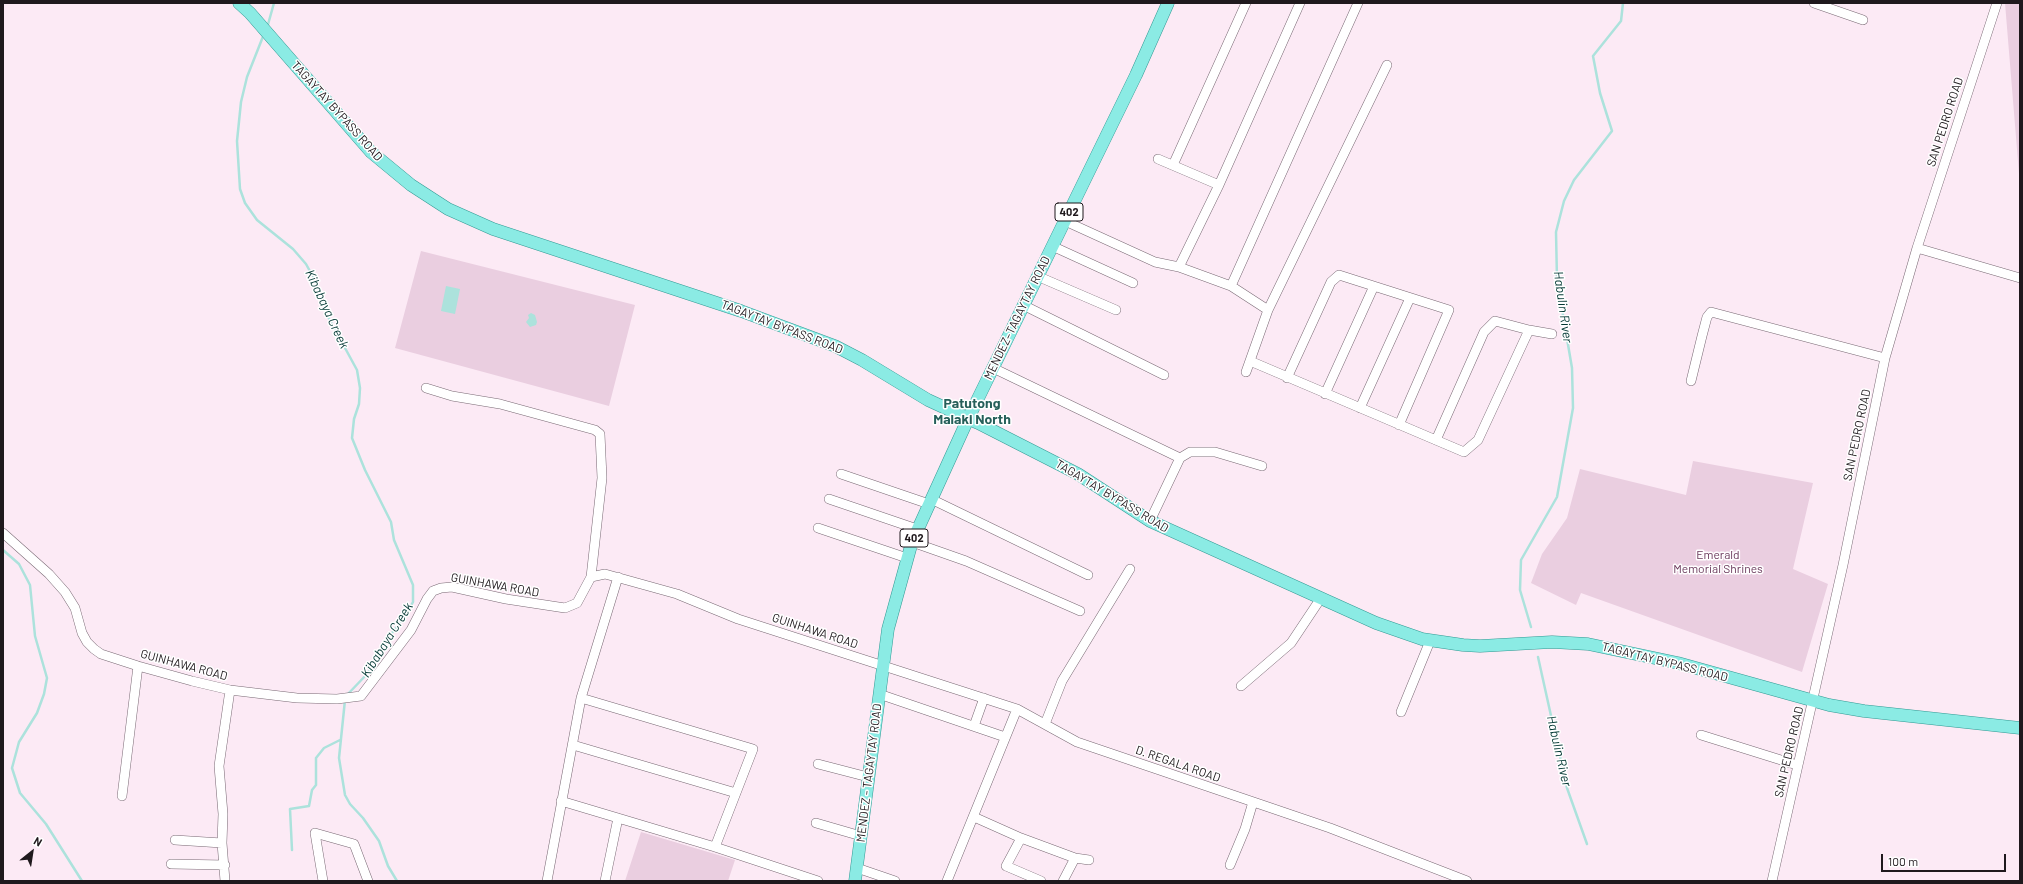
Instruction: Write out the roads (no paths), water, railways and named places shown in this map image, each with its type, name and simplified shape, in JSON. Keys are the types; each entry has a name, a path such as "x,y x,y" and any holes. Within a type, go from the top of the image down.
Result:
{"main road":[{"name":"TAGAYTAY BYPASS ROAD","path":"238,3 250,13 281,47 371,152 411,185 448,209 493,228 741,311 821,340 862,360 928,400 1078,474 1150,521 1393,630 1430,640 1480,646 1552,642 1588,644 1678,663 1813,702 1864,711 2020,728"},
{"name":"MENDEZ–TAGAYTAY ROAD","path":"883,665 888,629 907,558 917,529 968,419 1136,75 1168,3"},
{"name":"MENDEZ - TAGAYTAY ROAD","path":"855,881 883,665"}],"street":[{"path":"1173,165 1246,3"},
{"path":"1179,267 1219,185 1300,3"},
{"path":"1231,286 1358,3"},
{"path":"1814,3 1863,20"},
{"name":"SAN PEDRO ROAD","path":"1772,881 1777,867 1797,765 1813,702 1885,358 1917,248 1997,3"},
{"path":"1246,372 1268,310 1388,65"},
{"path":"1158,159 1219,185"},
{"path":"1065,221 1155,262 1179,267 1231,286 1268,310"},
{"path":"1052,246 1133,283"},
{"path":"1917,248 2020,278"},
{"path":"1287,378 1331,282 1339,274 1449,310 1399,425"},
{"path":"1037,276 1116,310"},
{"path":"1325,394 1374,286"},
{"path":"1360,408 1410,298"},
{"path":"1023,305 1164,375"},
{"path":"1691,381 1702,336 1711,312 1885,358"},
{"path":"1436,440 1484,332 1495,322 1552,334"},
{"path":"1250,361 1464,452 1478,440 1529,330"},
{"path":"993,368 1180,458"},
{"path":"426,388 452,396 500,404 595,430 600,434 602,478 592,577"},
{"path":"1150,521 1180,458 1190,452 1215,452 1262,466"},
{"path":"841,474 930,502 1088,575"},
{"path":"829,499 917,529"},
{"path":"818,528 907,558"},
{"name":"GUINHAWA ROAD","path":"3,533 48,574 65,592 75,608 82,633 87,642 101,654 138,666 230,690 297,698 337,699 361,696 374,682 398,645 411,630 427,599 433,591 441,588 452,587 506,599 565,608 577,603 592,577 605,574 677,594 738,619 883,665"},
{"path":"912,542 966,561 1080,611"},
{"path":"1045,724 1062,682 1130,569"},
{"path":"547,881 581,698 618,577"},
{"path":"1241,686 1291,643 1321,598"},
{"path":"1401,712 1430,640"},
{"name":"D. REGALA ROAD","path":"883,665 1017,709 1077,742 1330,828 1467,881"},
{"path":"122,796 138,666"},
{"path":"225,881 225,865 222,843 223,814 219,766 230,690"},
{"path":"879,694 1005,737"},
{"path":"581,698 753,749 715,847"},
{"path":"974,726 984,698"},
{"path":"947,881 1017,709"},
{"path":"1700,735 1797,765"},
{"path":"573,745 736,793"},
{"path":"818,764 868,776"},
{"path":"561,801 715,847 818,881"},
{"path":"1230,865 1245,829 1253,802"},
{"path":"974,817 1021,838 1075,858 1089,860"},
{"path":"605,881 618,818"},
{"path":"816,823 861,836"},
{"path":"323,881 315,833 354,844 368,881"},
{"path":"1021,838 1006,866 1041,881"},
{"path":"175,840 222,843"},
{"path":"1063,881 1075,858"},
{"path":"171,864 225,865"},
{"path":"857,868 895,881"}],"waterway":[{"name":"Kibabaya Creek","path":"267,28 274,3"},
{"name":"Habulin River","path":"1531,627 1520,590 1521,560 1557,497 1573,408 1572,368 1557,280 1556,232 1564,201 1574,180 1612,131 1600,93 1593,56 1621,21 1623,3"},
{"name":"Kibabaya Creek","path":"264,34 247,77 241,102 237,141 240,189 245,203 257,220 293,249 306,264 317,284 326,313 357,370 360,388 359,404 354,419 352,438 365,470 391,522 394,540 413,585 413,602 405,616 382,646 368,673 347,695"},
{"path":"3,550 19,564 30,585 35,636 47,678 44,694 37,713 19,742 12,768 20,793 46,824 82,881"},
{"name":"Habulin River","path":"1538,657 1567,788 1587,844"},
{"name":"Kibabaya Creek","path":"345,700 339,758 345,795 350,804 363,818 379,841 388,866 397,881"},
{"path":"292,850 290,809 309,806 312,790 316,785 316,758 324,748 340,740"}],"district":[{"name":"Patutong Malaki North","path":"972,412"}],"park label":[{"name":"Emerald Memorial Shrines","path":"1718,562"}]}
